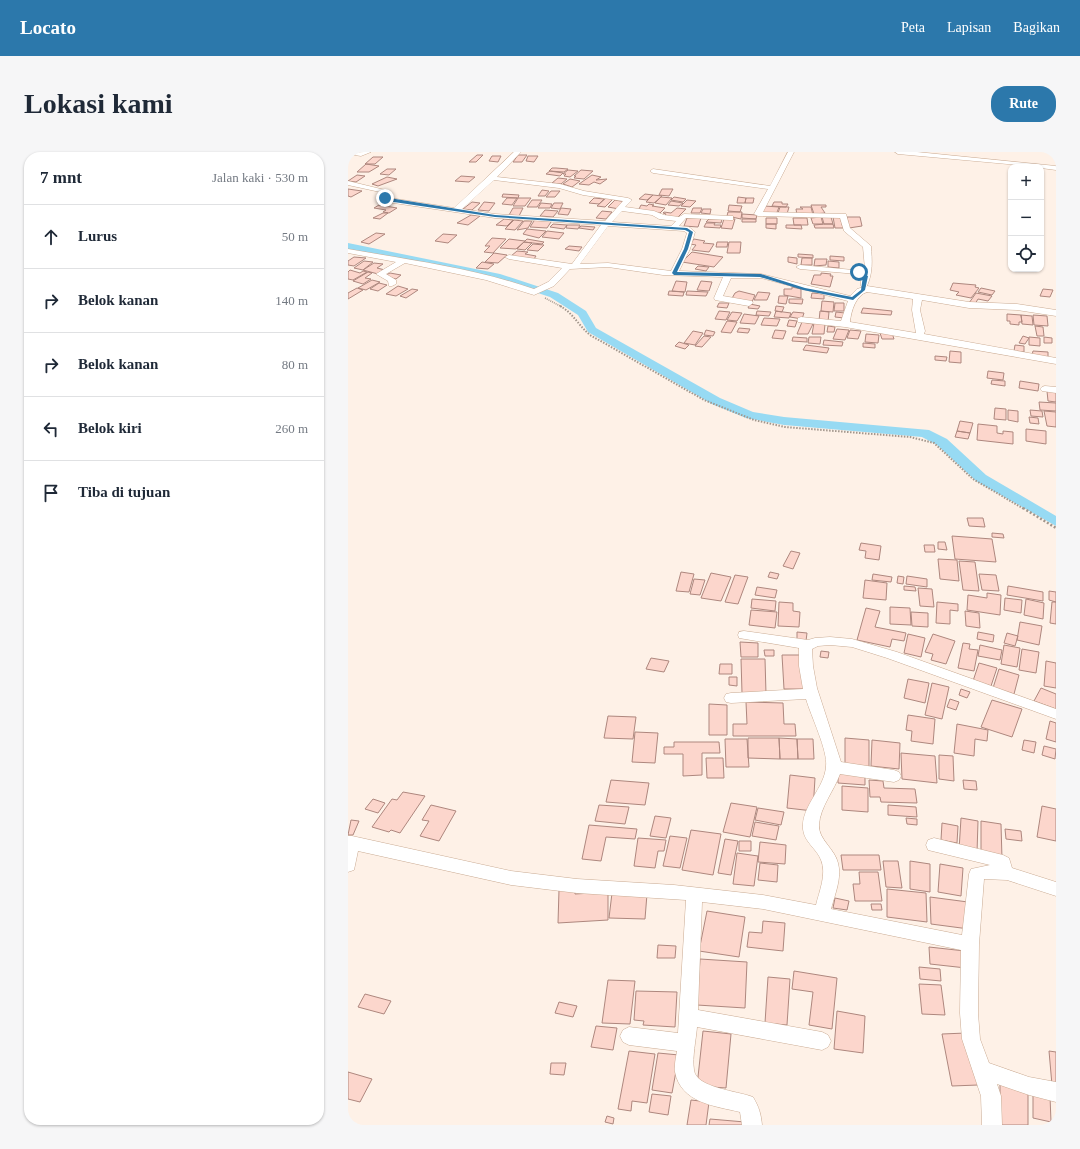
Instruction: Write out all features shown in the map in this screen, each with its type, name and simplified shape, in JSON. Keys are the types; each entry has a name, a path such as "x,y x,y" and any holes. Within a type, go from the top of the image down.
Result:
{"street":[{"path":"348,152 362,154 368,152"},
{"path":"456,210 492,178 518,152"},
{"path":"791,152 758,214 844,216 847,229 867,246 869,269 863,290 853,299 846,315 845,324"},
{"path":"898,152 1056,168"},
{"path":"653,171 772,188"},
{"path":"348,251 482,276 537,291 551,284 571,266 606,223 628,200 583,193 560,186 492,178"},
{"path":"348,183 383,191 387,200 495,216 686,229 691,232 686,249 674,273"},
{"path":"620,209 679,219 686,216 730,218"},
{"path":"674,227 679,219"},
{"path":"509,257 571,266 608,265 674,273 761,276 810,290 853,299"},
{"path":"392,284 392,280 380,274 403,261"},
{"path":"800,267 850,270 866,276"},
{"path":"729,274 718,298 749,303"},
{"path":"863,290 874,290 968,305 1017,307 1056,314"},
{"path":"918,297 916,304 921,332 919,336"},
{"path":"801,320 845,324 1056,361"},
{"path":"1045,389 1056,390"},
{"path":"744,635 803,644 806,647"},
{"path":"806,647 815,642 823,641 852,644 892,655 1056,714"},
{"path":"806,647 805,656 816,713 832,754 834,767 812,815 810,826 811,833 830,860 831,870 822,912"},
{"path":"731,698 812,694"},
{"path":"834,767 894,776"},
{"path":"348,865 350,842 490,873 549,884 763,902 822,912 899,930 970,944"},
{"path":"934,845 997,860 1003,863 1006,874"},
{"path":"992,1125 991,1096 971,1033 969,1013 970,944 975,881 977,874 984,870 1006,874 1056,889"},
{"path":"694,895 689,1017 684,1072 691,1086 702,1093 746,1104 751,1112 752,1125"},
{"path":"689,1017 822,1041"},
{"path":"629,1036 687,1043"},
{"path":"983,1070 1029,1086 1056,1092"}],"path":[{"path":"537,291 565,307 580,327 590,335 719,407 754,420 785,427 884,434 927,440 938,445 958,468 973,479 1056,528"}],"building":[{"path":"477,155 483,155 476,162 469,162"},
{"path":"518,155 527,155 522,162 513,162"},
{"path":"492,156 501,156 498,162 489,161"},
{"path":"528,156 538,156 534,162 526,161"},
{"path":"373,157 383,157 375,164 365,164"},
{"path":"366,164 379,166 369,172 357,172"},
{"path":"552,168 568,169 564,172 549,171"},
{"path":"387,169 396,169 389,175 380,174"},
{"path":"568,170 578,171 570,177 564,176 566,174 563,174"},
{"path":"581,170 593,171 584,179 574,178 576,176 574,176"},
{"path":"550,171 563,173 560,176 546,174"},
{"path":"357,175 365,176 356,182 348,181"},
{"path":"592,175 601,177 596,180 607,179 600,184 594,182 589,185 579,184"},
{"path":"461,176 475,177 469,182 455,181"},
{"path":"387,177 397,179 378,186 372,184"},
{"path":"558,178 567,179 561,184 552,183"},
{"path":"570,179 580,181 572,187 563,184"},
{"path":"348,189 362,191 351,197 348,196"},
{"path":"662,189 673,189 669,196 659,195"},
{"path":"542,190 549,191 545,196 538,196"},
{"path":"551,191 560,191 555,197 546,197"},
{"path":"503,194 519,195 518,198 502,197"},
{"path":"645,194 653,195 647,200 639,199"},
{"path":"653,195 662,196 654,203 646,202"},
{"path":"661,197 672,198 666,205 655,203"},
{"path":"674,197 686,199 683,202 671,200"},
{"path":"738,197 746,198 745,203 737,203"},
{"path":"507,198 517,198 512,205 502,204"},
{"path":"518,198 531,198 525,206 513,206"},
{"path":"594,198 604,199 599,204 589,203"},
{"path":"606,198 613,199 605,207 597,206"},
{"path":"746,198 754,198 753,203 745,203"},
{"path":"532,200 542,200 537,207 527,207"},
{"path":"615,200 626,202 619,209 608,207"},
{"path":"687,200 696,201 690,207 681,206"},
{"path":"671,201 683,203 679,206 668,205"},
{"path":"472,202 480,203 472,210 463,209"},
{"path":"484,202 495,203 489,211 478,210"},
{"path":"774,202 788,204 786,207 772,206"},
{"path":"541,203 552,204 550,208 538,208"},
{"path":"554,203 563,203 560,209 551,208"},
{"path":"649,204 654,205 652,206 665,208 660,213 638,211 641,205 647,206"},
{"path":"379,205 397,208 389,213 383,212 386,210 374,208"},
{"path":"729,205 742,206 740,212 728,211"},
{"path":"811,205 826,205 826,207 821,207 825,213 814,214"},
{"path":"764,206 779,207 776,215 761,214"},
{"path":"780,207 789,207 787,214 778,213"},
{"path":"800,207 811,207 813,215 797,215 796,209 803,209"},
{"path":"513,208 523,208 519,216 509,215"},
{"path":"561,208 571,209 568,215 558,214"},
{"path":"677,208 686,209 677,218 664,217 666,214 663,213 664,212 671,213"},
{"path":"693,208 702,208 700,213 691,213"},
{"path":"703,209 711,209 710,214 701,213"},
{"path":"545,210 558,211 553,217 540,216"},
{"path":"602,211 612,212 606,219 596,218"},
{"path":"728,212 742,212 741,219 727,216"},
{"path":"383,213 388,213 380,219 373,218"},
{"path":"742,214 757,215 756,219 742,218"},
{"path":"471,215 480,216 468,225 457,223"},
{"path":"821,217 823,224 813,224 811,218"},
{"path":"822,217 831,217 833,224 824,224"},
{"path":"833,217 840,217 843,228 835,228"},
{"path":"847,217 860,217 862,226 849,228"},
{"path":"536,218 553,219 547,228 530,227"},
{"path":"687,218 701,218 698,227 684,226"},
{"path":"766,218 777,218 777,224 766,224"},
{"path":"793,218 807,218 808,225 794,225"},
{"path":"504,219 513,220 507,226 496,225"},
{"path":"709,219 722,219 721,223 706,222"},
{"path":"724,219 735,219 732,229 721,228"},
{"path":"742,219 756,219 756,222 742,222"},
{"path":"514,220 523,221 515,230 505,229"},
{"path":"524,221 532,221 528,228 517,230"},
{"path":"706,223 721,225 720,228 704,227"},
{"path":"553,224 567,225 564,229 550,227"},
{"path":"766,224 776,224 776,229 766,228"},
{"path":"833,224 834,228 815,228 814,225"},
{"path":"567,225 580,225 578,229 566,228"},
{"path":"786,225 801,225 802,229 786,228"},
{"path":"581,226 595,227 593,230 579,228"},
{"path":"527,229 546,231 539,238 523,234"},
{"path":"547,231 564,233 559,239 542,237"},
{"path":"376,233 385,234 369,244 361,242"},
{"path":"443,234 457,235 448,243 435,241"},
{"path":"492,238 506,239 493,253 484,252 490,246 485,246"},
{"path":"509,239 525,241 516,249 500,248"},
{"path":"527,239 544,242 542,244 524,242"},
{"path":"694,239 705,241 703,243 714,244 709,252 692,250 696,245 690,244"},
{"path":"524,242 532,243 525,250 517,249"},
{"path":"717,242 728,242 727,247 716,247"},
{"path":"729,242 741,242 740,253 727,253"},
{"path":"533,244 544,245 538,251 527,250"},
{"path":"569,246 582,247 579,251 565,249"},
{"path":"517,251 528,252 525,254 536,256 534,259 511,256"},
{"path":"692,252 723,257 714,267 682,262"},
{"path":"494,253 507,255 498,263 485,262"},
{"path":"798,254 813,255 813,258 798,257"},
{"path":"830,256 844,257 844,261 830,260"},
{"path":"354,257 366,258 354,266 348,265 348,261"},
{"path":"788,257 797,258 797,264 788,262"},
{"path":"802,258 812,258 812,265 801,265"},
{"path":"815,259 827,259 826,265 814,266"},
{"path":"364,261 373,262 363,270 354,268"},
{"path":"828,261 839,262 839,268 828,267"},
{"path":"482,262 494,264 488,269 476,268"},
{"path":"374,263 383,264 377,268 385,270 378,274 363,270"},
{"path":"698,266 709,267 706,271 695,269"},
{"path":"350,270 360,273 363,271 367,272 353,280 348,279 348,272"},
{"path":"368,272 372,273 365,278 371,279 363,284 353,281"},
{"path":"390,273 401,275 396,279 384,276"},
{"path":"821,273 831,274 830,276 833,276 830,287 811,284 814,275 821,275"},
{"path":"372,280 380,282 366,290 358,288"},
{"path":"676,281 687,282 685,292 672,291"},
{"path":"701,281 712,282 709,291 697,290"},
{"path":"379,283 387,285 378,291 370,289"},
{"path":"953,283 976,285 975,287 979,288 971,298 956,295 959,292 950,290"},
{"path":"398,286 408,289 396,296 386,294"},
{"path":"792,287 801,289 801,298 784,295 784,289 792,289"},
{"path":"357,288 363,290 348,299 348,293"},
{"path":"981,288 995,291 992,295 978,292"},
{"path":"412,289 418,290 406,298 400,296"},
{"path":"1043,289 1053,290 1050,297 1040,296"},
{"path":"669,291 684,292 683,296 668,295"},
{"path":"687,291 708,292 706,296 686,295"},
{"path":"739,291 755,295 752,302 731,300 735,293"},
{"path":"758,292 770,293 767,300 754,300"},
{"path":"812,293 824,294 824,299 811,298"},
{"path":"976,293 992,296 988,301 978,299 975,304 969,303"},
{"path":"779,296 788,296 786,304 778,303"},
{"path":"789,299 803,299 802,304 789,303"},
{"path":"822,301 834,302 833,312 821,311"},
{"path":"719,303 729,303 727,308 717,307"},
{"path":"835,303 844,303 844,311 834,311"},
{"path":"750,304 760,306 758,309 748,308"},
{"path":"776,306 784,307 782,312 775,311"},
{"path":"863,308 892,311 891,315 861,313"},
{"path":"719,311 730,312 726,320 715,319"},
{"path":"757,311 771,312 769,316 756,315"},
{"path":"776,311 791,313 789,318 774,317"},
{"path":"820,311 829,312 828,322 819,321"},
{"path":"732,312 742,313 737,321 727,320"},
{"path":"793,312 804,313 802,319 790,317"},
{"path":"836,312 845,313 844,318 835,317"},
{"path":"744,314 759,316 755,324 740,323"},
{"path":"1007,314 1021,315 1022,322 1019,322 1019,325 1010,324 1010,321 1007,321"},
{"path":"1021,315 1032,316 1033,325 1022,324"},
{"path":"1033,315 1047,316 1048,326 1034,325"},
{"path":"764,318 780,319 777,326 761,325"},
{"path":"789,320 797,321 795,327 787,326"},
{"path":"727,321 737,322 731,333 721,332"},
{"path":"802,322 813,324 808,334 797,334"},
{"path":"814,323 825,324 824,334 812,334"},
{"path":"828,326 835,327 834,332 827,332"},
{"path":"1035,326 1043,327 1044,336 1037,336"},
{"path":"739,328 750,329 748,333 737,332"},
{"path":"837,329 849,330 845,340 833,339"},
{"path":"706,330 715,332 713,336 704,335"},
{"path":"775,330 786,331 783,339 772,338"},
{"path":"850,330 861,331 858,339 847,338"},
{"path":"693,331 703,333 695,345 684,343"},
{"path":"880,333 892,333 894,339 882,339"},
{"path":"866,334 879,335 878,343 865,342"},
{"path":"704,336 711,337 702,347 695,346"},
{"path":"1023,336 1029,338 1025,344 1019,343"},
{"path":"793,337 807,338 807,342 792,341"},
{"path":"809,337 821,337 820,344 808,343"},
{"path":"1029,337 1040,338 1040,346 1029,345"},
{"path":"1044,337 1052,338 1052,343 1044,343"},
{"path":"824,340 843,342 842,346 823,345"},
{"path":"679,342 689,345 685,349 675,346"},
{"path":"863,343 875,344 875,348 863,347"},
{"path":"806,345 829,348 827,353 803,350"},
{"path":"1015,345 1024,346 1024,352 1014,351"},
{"path":"950,351 961,352 961,363 949,362"},
{"path":"1033,351 1048,352 1048,357 1032,355"},
{"path":"935,356 947,357 946,361 935,360"},
{"path":"988,371 1004,373 1003,380 987,378"},
{"path":"992,380 1005,381 1005,386 991,384"},
{"path":"1020,381 1039,384 1038,391 1019,388"},
{"path":"1047,391 1056,392 1056,402 1048,401"},
{"path":"1039,402 1056,403 1056,411 1040,410"},
{"path":"995,408 1006,409 1006,420 994,419"},
{"path":"1008,410 1018,411 1018,422 1008,420"},
{"path":"1030,410 1042,411 1043,417 1031,416"},
{"path":"1044,411 1056,412 1056,427 1047,426"},
{"path":"1029,417 1038,418 1039,424 1030,423"},
{"path":"960,421 973,423 970,433 957,431"},
{"path":"978,424 997,426 997,433 1003,434 1003,431 1013,432 1013,444 977,440"},
{"path":"1026,429 1046,431 1046,444 1026,441"},
{"path":"957,431 970,433 968,439 955,437"},
{"path":"967,518 983,518 985,527 969,526"},
{"path":"992,533 1003,534 1004,538 992,537"},
{"path":"952,536 992,539 996,562 955,559"},
{"path":"938,542 945,542 947,550 938,549"},
{"path":"861,543 881,546 879,560 865,558 866,551 859,550"},
{"path":"924,545 934,545 935,552 925,552"},
{"path":"791,551 800,553 793,569 783,566"},
{"path":"938,559 957,560 959,581 940,579"},
{"path":"959,561 975,562 979,591 963,590"},
{"path":"681,572 694,574 689,592 676,591"},
{"path":"770,572 779,574 777,579 768,577"},
{"path":"711,573 731,577 721,601 701,598"},
{"path":"873,574 892,577 891,582 872,580"},
{"path":"979,574 996,575 999,591 982,590"},
{"path":"735,575 748,577 738,604 725,602"},
{"path":"898,576 904,577 903,584 897,583"},
{"path":"907,576 927,579 927,587 906,584"},
{"path":"694,579 705,580 700,595 690,594"},
{"path":"865,580 887,583 886,600 863,598"},
{"path":"904,586 915,587 916,591 904,590"},
{"path":"1008,586 1043,592 1043,601 1007,595"},
{"path":"757,587 777,590 775,598 755,595"},
{"path":"918,588 932,589 934,607 920,606"},
{"path":"1049,591 1056,592 1056,602 1049,600"},
{"path":"987,593 1001,595 1000,615 967,610 968,595 987,598"},
{"path":"1005,598 1022,600 1021,613 1004,610"},
{"path":"752,599 776,601 775,611 751,608"},
{"path":"1026,599 1044,603 1043,619 1024,615"},
{"path":"779,602 793,603 793,611 800,612 799,627 778,626"},
{"path":"937,602 958,604 958,611 950,610 950,624 936,623"},
{"path":"1052,602 1056,602 1056,624 1050,623"},
{"path":"890,607 910,608 911,625 890,624"},
{"path":"866,608 880,611 875,627 906,633 904,641 892,639 890,647 857,640"},
{"path":"751,610 777,612 775,628 749,625"},
{"path":"965,611 979,613 980,628 966,626"},
{"path":"911,612 928,613 928,627 912,626"},
{"path":"1020,622 1042,626 1039,645 1017,640"},
{"path":"797,632 807,633 806,641 797,640"},
{"path":"978,632 994,635 993,642 977,639"},
{"path":"1007,633 1018,636 1015,646 1004,643"},
{"path":"908,634 925,638 921,657 904,653"},
{"path":"933,634 955,641 946,664 931,660 933,654 925,652"},
{"path":"740,642 758,643 758,657 741,657"},
{"path":"963,643 970,644 969,649 978,650 974,671 958,668"},
{"path":"980,645 1002,650 1000,660 978,656"},
{"path":"1004,645 1020,648 1017,667 1001,664"},
{"path":"1022,649 1039,652 1036,673 1019,670"},
{"path":"764,650 774,650 774,656 765,656"},
{"path":"821,651 829,652 828,658 820,657"},
{"path":"782,655 802,655 805,689 784,689"},
{"path":"651,658 669,661 664,672 646,669"},
{"path":"741,659 765,659 766,694 742,693"},
{"path":"1046,661 1056,663 1056,688 1044,686"},
{"path":"979,663 997,668 991,686 973,681"},
{"path":"720,664 732,664 732,674 719,674"},
{"path":"999,669 1019,675 1014,694 993,688"},
{"path":"729,677 737,677 737,686 729,685"},
{"path":"908,679 929,683 925,703 904,698"},
{"path":"932,683 949,687 942,719 925,715"},
{"path":"1041,688 1056,694 1056,709 1034,701"},
{"path":"961,689 970,692 967,698 959,695"},
{"path":"950,699 959,702 956,710 947,707"},
{"path":"992,700 1022,709 1012,737 981,727"},
{"path":"746,702 783,703 784,724 795,724 796,736 733,736 733,724 747,724"},
{"path":"709,704 727,705 727,735 709,735"},
{"path":"908,715 935,719 933,744 911,741 912,731 906,730"},
{"path":"608,716 636,717 633,739 604,738"},
{"path":"1050,721 1056,723 1056,742 1046,739"},
{"path":"957,724 988,730 987,741 975,739 974,756 954,753"},
{"path":"635,732 658,733 655,763 632,762"},
{"path":"748,738 779,738 780,759 748,758"},
{"path":"779,738 797,739 798,759 780,759"},
{"path":"845,738 869,740 869,768 845,766"},
{"path":"725,739 747,739 749,767 726,767"},
{"path":"797,739 813,739 814,759 798,759"},
{"path":"872,740 900,743 899,769 871,766"},
{"path":"1024,740 1036,742 1034,753 1022,750"},
{"path":"674,742 719,742 720,753 702,753 702,775 683,776 683,754 664,754 664,747 674,747"},
{"path":"1044,746 1056,749 1055,759 1042,755"},
{"path":"901,753 935,756 937,783 902,779"},
{"path":"939,755 953,756 954,781 939,779"},
{"path":"706,758 723,758 724,778 707,778"},
{"path":"838,773 865,775 865,785 838,783"},
{"path":"790,775 815,778 813,811 787,808"},
{"path":"611,780 649,783 645,805 606,802"},
{"path":"869,780 883,781 884,788 915,789 917,803 881,802 880,797 870,797"},
{"path":"963,780 976,781 977,790 964,789"},
{"path":"842,786 868,788 868,812 842,810"},
{"path":"403,792 425,796 400,833 391,830 389,832 372,827 392,799 397,800"},
{"path":"373,799 385,803 378,813 365,809"},
{"path":"731,803 757,807 750,837 723,832"},
{"path":"431,805 456,811 439,841 420,836 429,821 422,820"},
{"path":"599,805 629,807 625,824 595,821"},
{"path":"888,805 916,807 917,817 888,815"},
{"path":"1042,806 1056,809 1056,841 1037,837"},
{"path":"758,808 784,812 781,825 755,820"},
{"path":"655,816 671,818 666,838 650,836"},
{"path":"906,818 917,819 917,825 907,824"},
{"path":"961,818 978,821 977,853 959,850"},
{"path":"351,820 359,821 353,835 348,835"},
{"path":"981,821 1001,824 1002,859 981,855"},
{"path":"755,822 779,826 776,840 752,836"},
{"path":"942,823 958,826 957,843 941,840"},
{"path":"589,825 637,829 635,839 606,837 601,861 582,859"},
{"path":"1005,829 1021,831 1022,841 1006,839"},
{"path":"691,830 721,834 713,875 682,870"},
{"path":"670,836 687,838 680,868 663,866"},
{"path":"638,838 666,840 664,851 658,851 655,868 634,866"},
{"path":"725,839 738,841 731,875 718,873"},
{"path":"739,841 751,841 751,851 739,851"},
{"path":"760,842 786,845 785,864 758,862"},
{"path":"737,853 758,856 754,886 733,884"},
{"path":"841,855 879,855 881,870 843,870"},
{"path":"883,861 898,861 902,888 886,887"},
{"path":"910,861 930,864 930,892 910,889"},
{"path":"760,863 778,865 777,882 758,880"},
{"path":"940,864 963,868 961,896 938,892"},
{"path":"859,872 878,872 882,901 855,901 853,884 860,884"},
{"path":"575,889 575,894 608,892 608,920 558,923 559,890"},
{"path":"887,889 926,893 927,922 887,917"},
{"path":"612,893 647,894 645,919 609,918"},
{"path":"930,897 968,902 969,929 931,924"},
{"path":"835,898 849,901 847,910 833,908"},
{"path":"871,904 881,904 882,910 872,910"},
{"path":"707,911 745,917 739,957 699,951"},
{"path":"763,921 785,923 783,951 747,947 749,932 762,933"},
{"path":"658,945 676,946 675,958 657,958"},
{"path":"929,947 965,951 966,968 930,964"},
{"path":"700,959 747,962 745,1008 697,1005"},
{"path":"919,967 940,969 941,981 920,979"},
{"path":"794,971 837,978 832,1029 809,1025 813,992 792,989"},
{"path":"768,977 790,979 787,1025 765,1023"},
{"path":"608,980 635,981 630,1024 602,1023"},
{"path":"919,984 941,985 945,1015 922,1014"},
{"path":"636,991 677,992 675,1027 643,1025 644,1021 634,1020"},
{"path":"365,994 391,1001 384,1014 358,1007"},
{"path":"559,1002 577,1006 573,1017 555,1013"},
{"path":"837,1011 865,1016 863,1053 834,1049"},
{"path":"596,1026 617,1028 613,1050 591,1047"},
{"path":"703,1031 731,1034 726,1088 697,1086"},
{"path":"966,1033 978,1085 952,1086 942,1034"},
{"path":"629,1051 655,1054 647,1103 632,1101 631,1111 618,1109"},
{"path":"1049,1051 1056,1052 1056,1086 1052,1085"},
{"path":"658,1053 679,1055 672,1093 652,1090"},
{"path":"551,1063 566,1063 564,1075 550,1074"},
{"path":"348,1072 372,1079 360,1102 348,1099"},
{"path":"1000,1083 1028,1089 1028,1125 1000,1125"},
{"path":"1033,1092 1050,1096 1051,1122 1033,1118"},
{"path":"652,1094 671,1096 668,1115 649,1112"},
{"path":"691,1100 709,1102 706,1125 687,1125"},
{"path":"607,1116 614,1118 613,1124 605,1122"},
{"path":"710,1119 745,1122 745,1125 709,1125"}],"waterway":[{"path":"348,246 500,277 554,295 582,313 592,330 716,401 750,415 784,421 925,433 942,442 953,454 981,478 1056,522"}],"route":[{"path":"385,198 387,200 405,203 495,216 674,227 690,230 691,232 686,249 674,273 761,276 804,289 853,299 860,291 863,290 866,276 859,272"}]}
